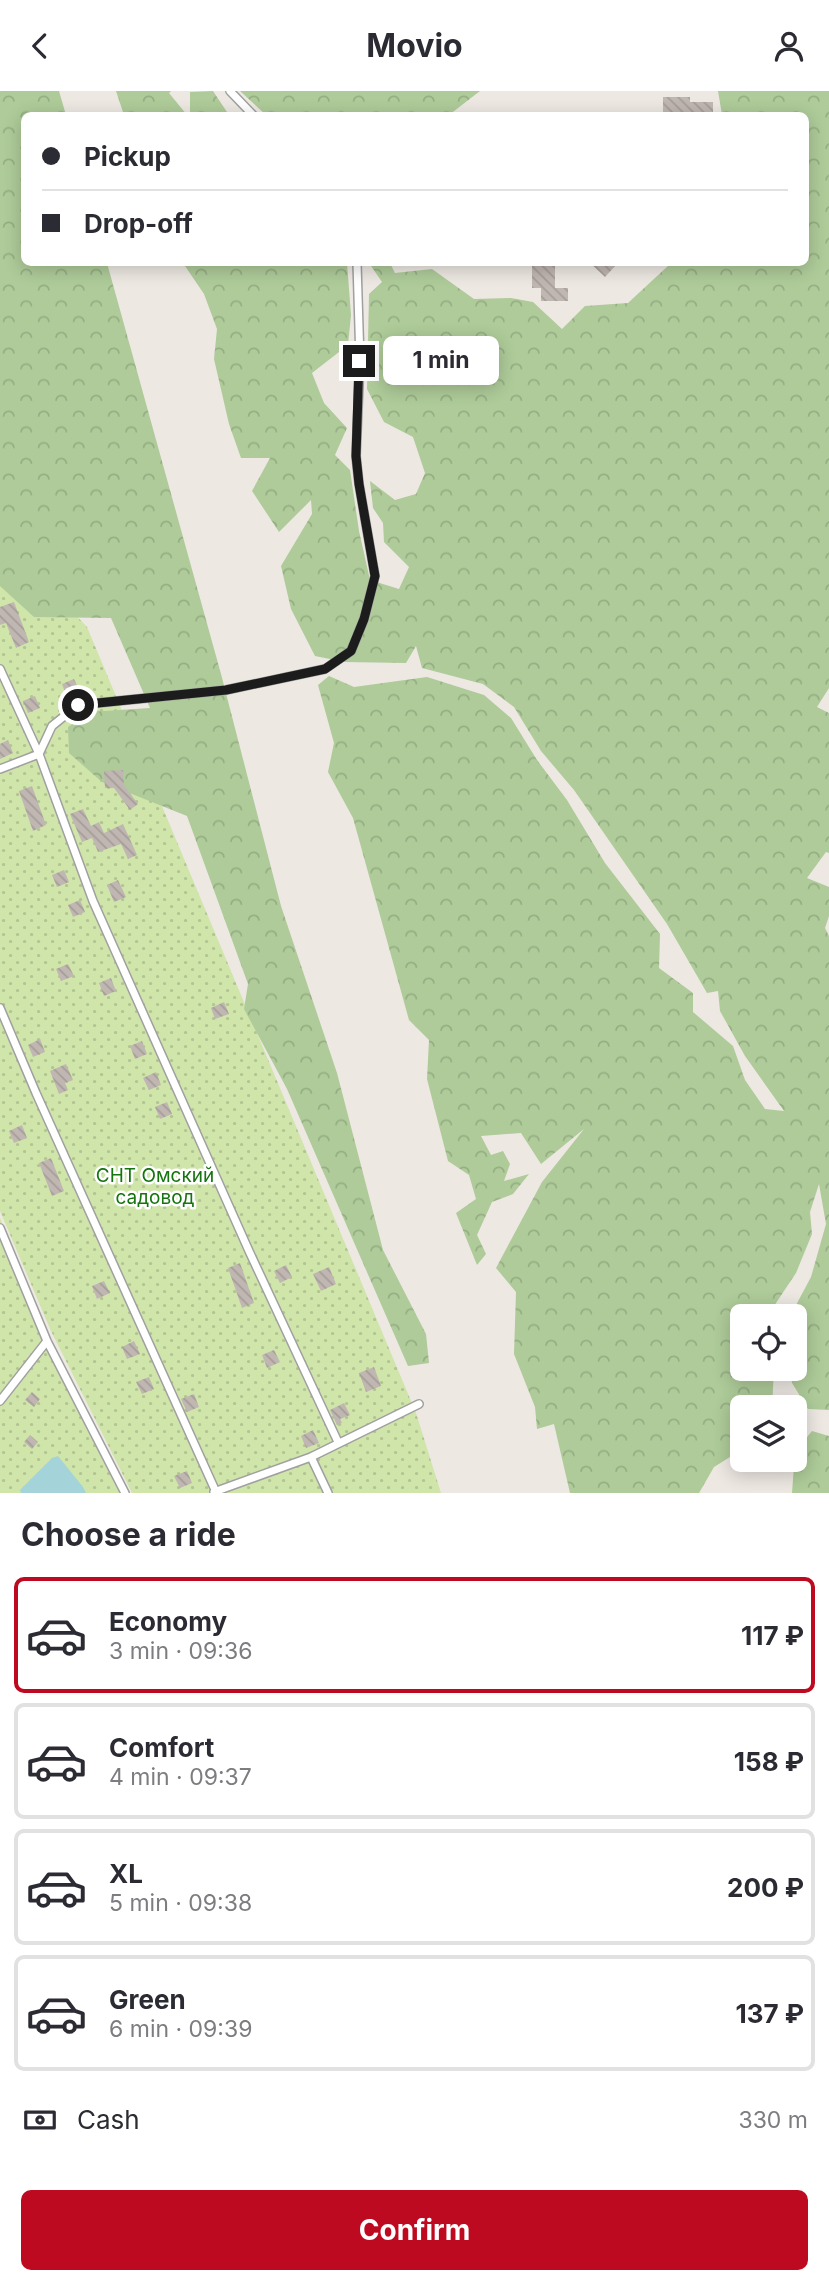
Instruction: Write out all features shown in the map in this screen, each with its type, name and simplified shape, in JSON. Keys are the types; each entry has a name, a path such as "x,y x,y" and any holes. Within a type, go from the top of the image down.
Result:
{"lane":[{"path":"230,91 250,112"},
{"path":"0,769 39,754 52,726 78,705 226,690 325,669 351,651 364,619 375,576 356,456 359,361 357,266"},
{"path":"0,669 39,754 93,901 243,1238 338,1442"},
{"path":"0,1008 214,1492 311,1457 419,1404"},
{"path":"0,1228 47,1342 125,1493"},
{"path":"0,1402 47,1342"},
{"path":"311,1457 328,1493"}],"green space":[{"path":"0,91 59,91 65,112 21,112 21,266 108,266 221,674 281,906 337,1073 383,1250 426,1334 429,1363 408,1366 287,1089 244,1009 248,984 187,816 102,782 69,753 68,727 89,712 150,708 111,618 34,617 0,586"},
{"path":"116,91 171,91 169,93 185,112 123,112"},
{"path":"213,91 227,112 190,112 190,92"},
{"path":"240,91 480,91 453,112 263,112"},
{"path":"718,91 829,91 829,688 817,707 829,713 829,853 826,852 807,878 829,887 829,916 825,928 829,936 829,1410 808,1409 807,1395 799,1395 792,1381 807,1381 807,1304 797,1304 811,1277 826,1224 819,1184 810,1212 812,1234 796,1273 776,1304 730,1304 730,1381 773,1381 773,1395 730,1395 730,1457 714,1467 699,1493 570,1493 554,1424 537,1429 535,1407 514,1354 516,1292 496,1268 542,1182 584,1129 541,1164 521,1133 481,1136 491,1155 503,1151 510,1164 504,1181 529,1174 513,1194 492,1202 477,1235 486,1254 477,1265 456,1213 476,1199 469,1175 448,1161 427,1079 429,1040 409,1020 353,818 328,772 334,743 318,685 329,676 354,687 427,677 484,695 511,718 537,760 567,800 605,863 660,934 659,968 693,993 693,1012 733,1046 745,1080 765,1109 784,1111 745,1056 720,1011 718,991 707,993 667,924 574,790 541,751 514,707 483,684 422,668 416,646 406,663 345,662 315,656 291,609 281,566 312,514 311,500 279,532 252,491 270,458 241,458 229,424 214,359 217,329 204,294 185,266 347,266 351,315 348,345 312,373 324,403 347,428 335,455 350,470 370,580 399,589 409,567 384,542 383,523 373,508 370,481 395,500 416,494 425,473 413,437 384,422 367,389 369,294 382,282 371,266 392,266 395,273 432,269 474,299 511,298 533,302 562,329 585,306 628,303 668,266 809,266 809,112 722,112"},
{"name":"СНТ Омский садовод","path":"0,530 7,542 87,627 416,1413 441,1493 132,1493 51,1331 0,1211"},
{"path":"0,1218 51,1339 129,1493 0,1493"},
{"path":"812,1431 829,1436 829,1493 792,1493 794,1472 807,1472 807,1437"}],"water":[{"path":"58,1456 86,1493 21,1493 20,1490 52,1458"}],"building":[{"path":"663,97 690,97 690,102 713,102 713,112 663,112"},
{"path":"532,266 555,266 555,288 568,288 568,301 541,301 541,288 532,288"},
{"path":"593,266 615,266 605,277"},
{"path":"14,602 29,642 16,648 6,623 0,625 0,607"},
{"path":"74,679 80,692 67,697 62,684"},
{"path":"35,696 40,708 28,713 23,701"},
{"path":"8,740 13,753 0,759 0,744"},
{"path":"123,770 124,785 138,804 130,810 114,788 105,788 104,771"},
{"path":"32,786 46,825 33,831 19,791"},
{"path":"83,809 91,826 99,822 104,833 123,824 137,855 128,859 121,844 98,852 92,838 82,842 70,814"},
{"path":"64,870 69,882 57,887 52,875"},
{"path":"118,880 126,897 114,902 107,885"},
{"path":"80,900 85,912 73,917 68,905"},
{"path":"68,964 74,976 61,981 56,969"},
{"path":"111,978 116,991 104,996 99,983"},
{"path":"224,1002 229,1014 215,1019 211,1008"},
{"path":"40,1039 45,1052 33,1057 28,1045"},
{"path":"142,1041 147,1054 135,1059 130,1046"},
{"path":"66,1064 73,1080 65,1083 68,1090 59,1094 50,1071"},
{"path":"156,1072 161,1085 149,1090 143,1078"},
{"path":"167,1102 172,1114 160,1119 155,1107"},
{"path":"22,1125 27,1138 14,1143 9,1131"},
{"path":"51,1158 64,1191 52,1196 39,1163"},
{"path":"240,1263 254,1303 242,1308 228,1268"},
{"path":"286,1265 292,1277 280,1283 274,1271"},
{"path":"329,1267 336,1284 321,1291 313,1274"},
{"path":"104,1281 110,1293 97,1299 92,1286"},
{"path":"134,1341 140,1354 127,1359 122,1347"},
{"path":"274,1350 280,1362 267,1368 262,1355"},
{"path":"374,1367 381,1386 366,1392 359,1373"},
{"path":"149,1377 154,1389 142,1394 136,1382"},
{"path":"32,1392 40,1399 34,1407 25,1400"},
{"path":"194,1394 199,1407 187,1412 181,1399"},
{"path":"344,1403 350,1415 340,1419 342,1423 337,1425 330,1410"},
{"path":"313,1430 319,1443 306,1448 301,1436"},
{"path":"30,1435 38,1442 32,1449 24,1442"},
{"path":"187,1471 192,1483 180,1488 174,1476"}],"route":[{"path":"78,705 226,690 325,669 351,651 364,619 375,576 356,456 359,361"}]}
